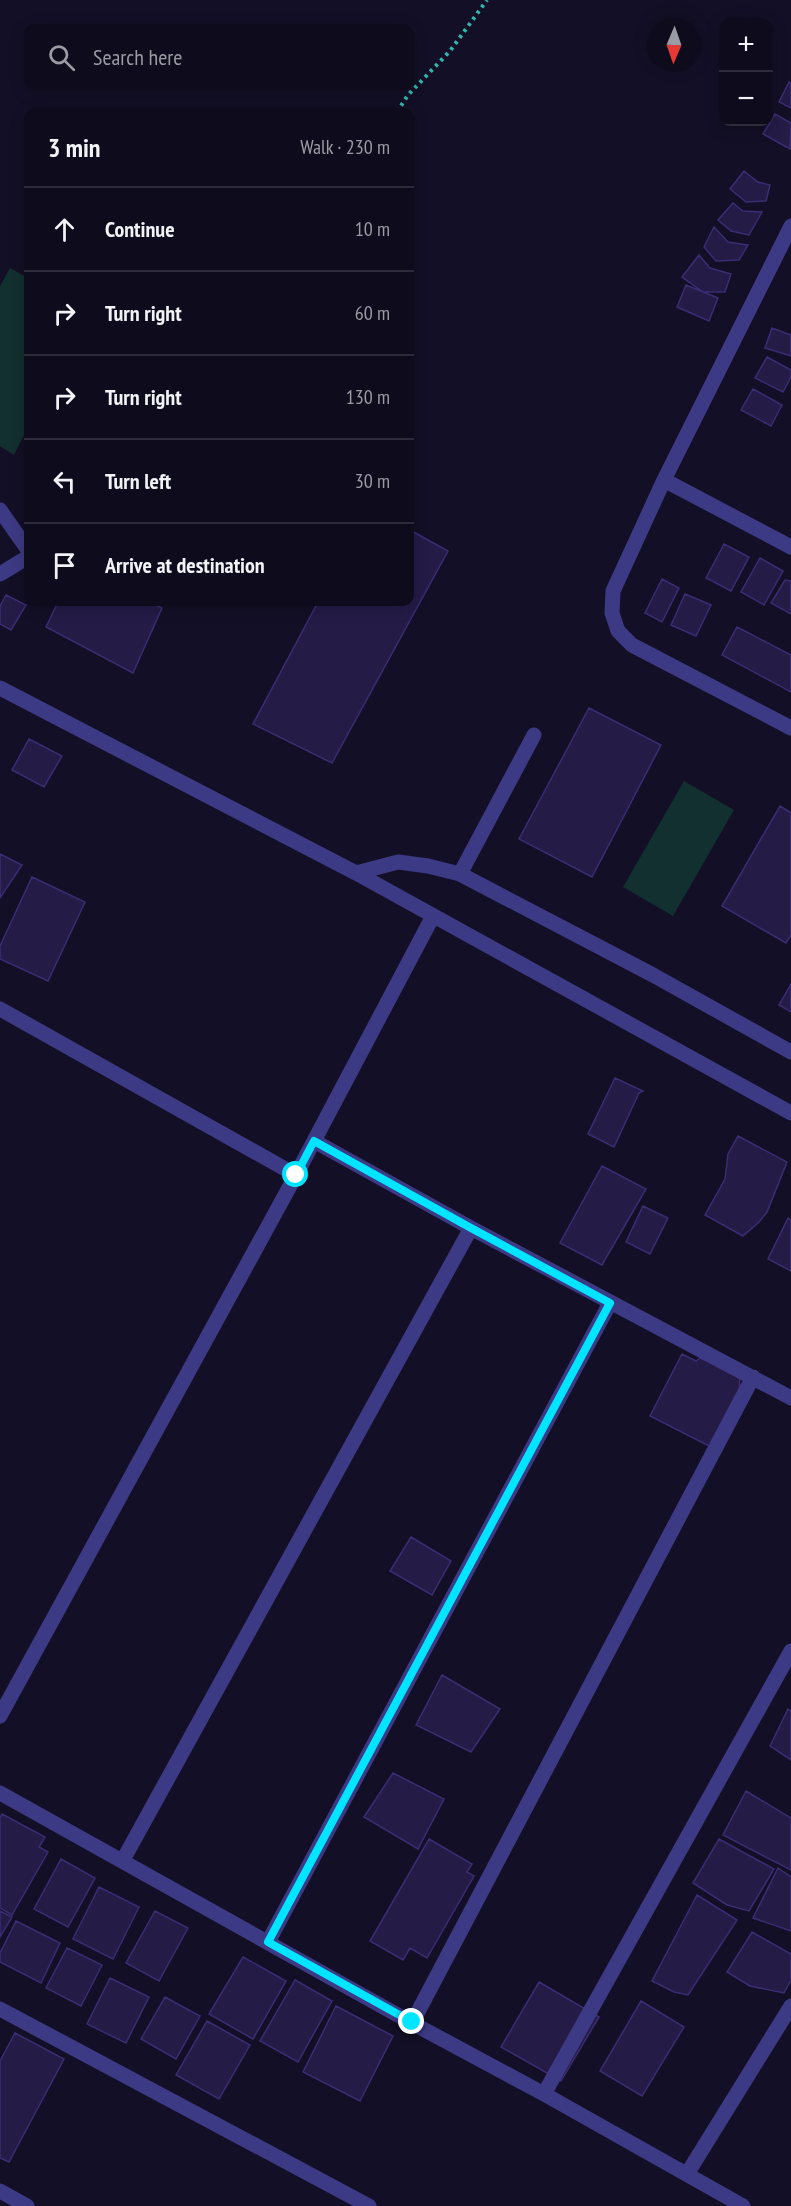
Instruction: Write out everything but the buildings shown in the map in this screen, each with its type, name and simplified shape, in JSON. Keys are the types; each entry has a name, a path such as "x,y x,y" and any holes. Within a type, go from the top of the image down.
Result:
{"street":[{"path":"791,226 663,480 613,591 612,613 618,631 632,645 791,728"},
{"path":"663,480 791,547"},
{"path":"0,510 24,544"},
{"path":"0,574 24,559"},
{"path":"0,688 356,873 791,1113"},
{"path":"460,874 534,735"},
{"path":"356,873 398,862 460,874 653,975 791,1053"},
{"path":"0,1716 296,1175 433,916"},
{"path":"0,1009 296,1175"},
{"path":"314,1141 610,1303 791,1398"},
{"path":"123,1860 471,1228"},
{"path":"268,1942 610,1303"},
{"path":"412,2022 753,1377"},
{"path":"544,2094 791,1651"},
{"path":"0,1793 743,2206"},
{"path":"687,2174 791,2006"},
{"path":"0,2009 369,2206"},
{"path":"0,2191 27,2206"}],"path":[{"path":"414,89 450,51 487,0"},
{"path":"400,108 413,90"}],"green space":[{"path":"10,268 24,276 24,435 14,455 0,446 0,286"},
{"path":"684,781 734,810 673,916 623,887"}],"route":[{"path":"296,1175 314,1141 610,1303 268,1942 412,2022"}]}
